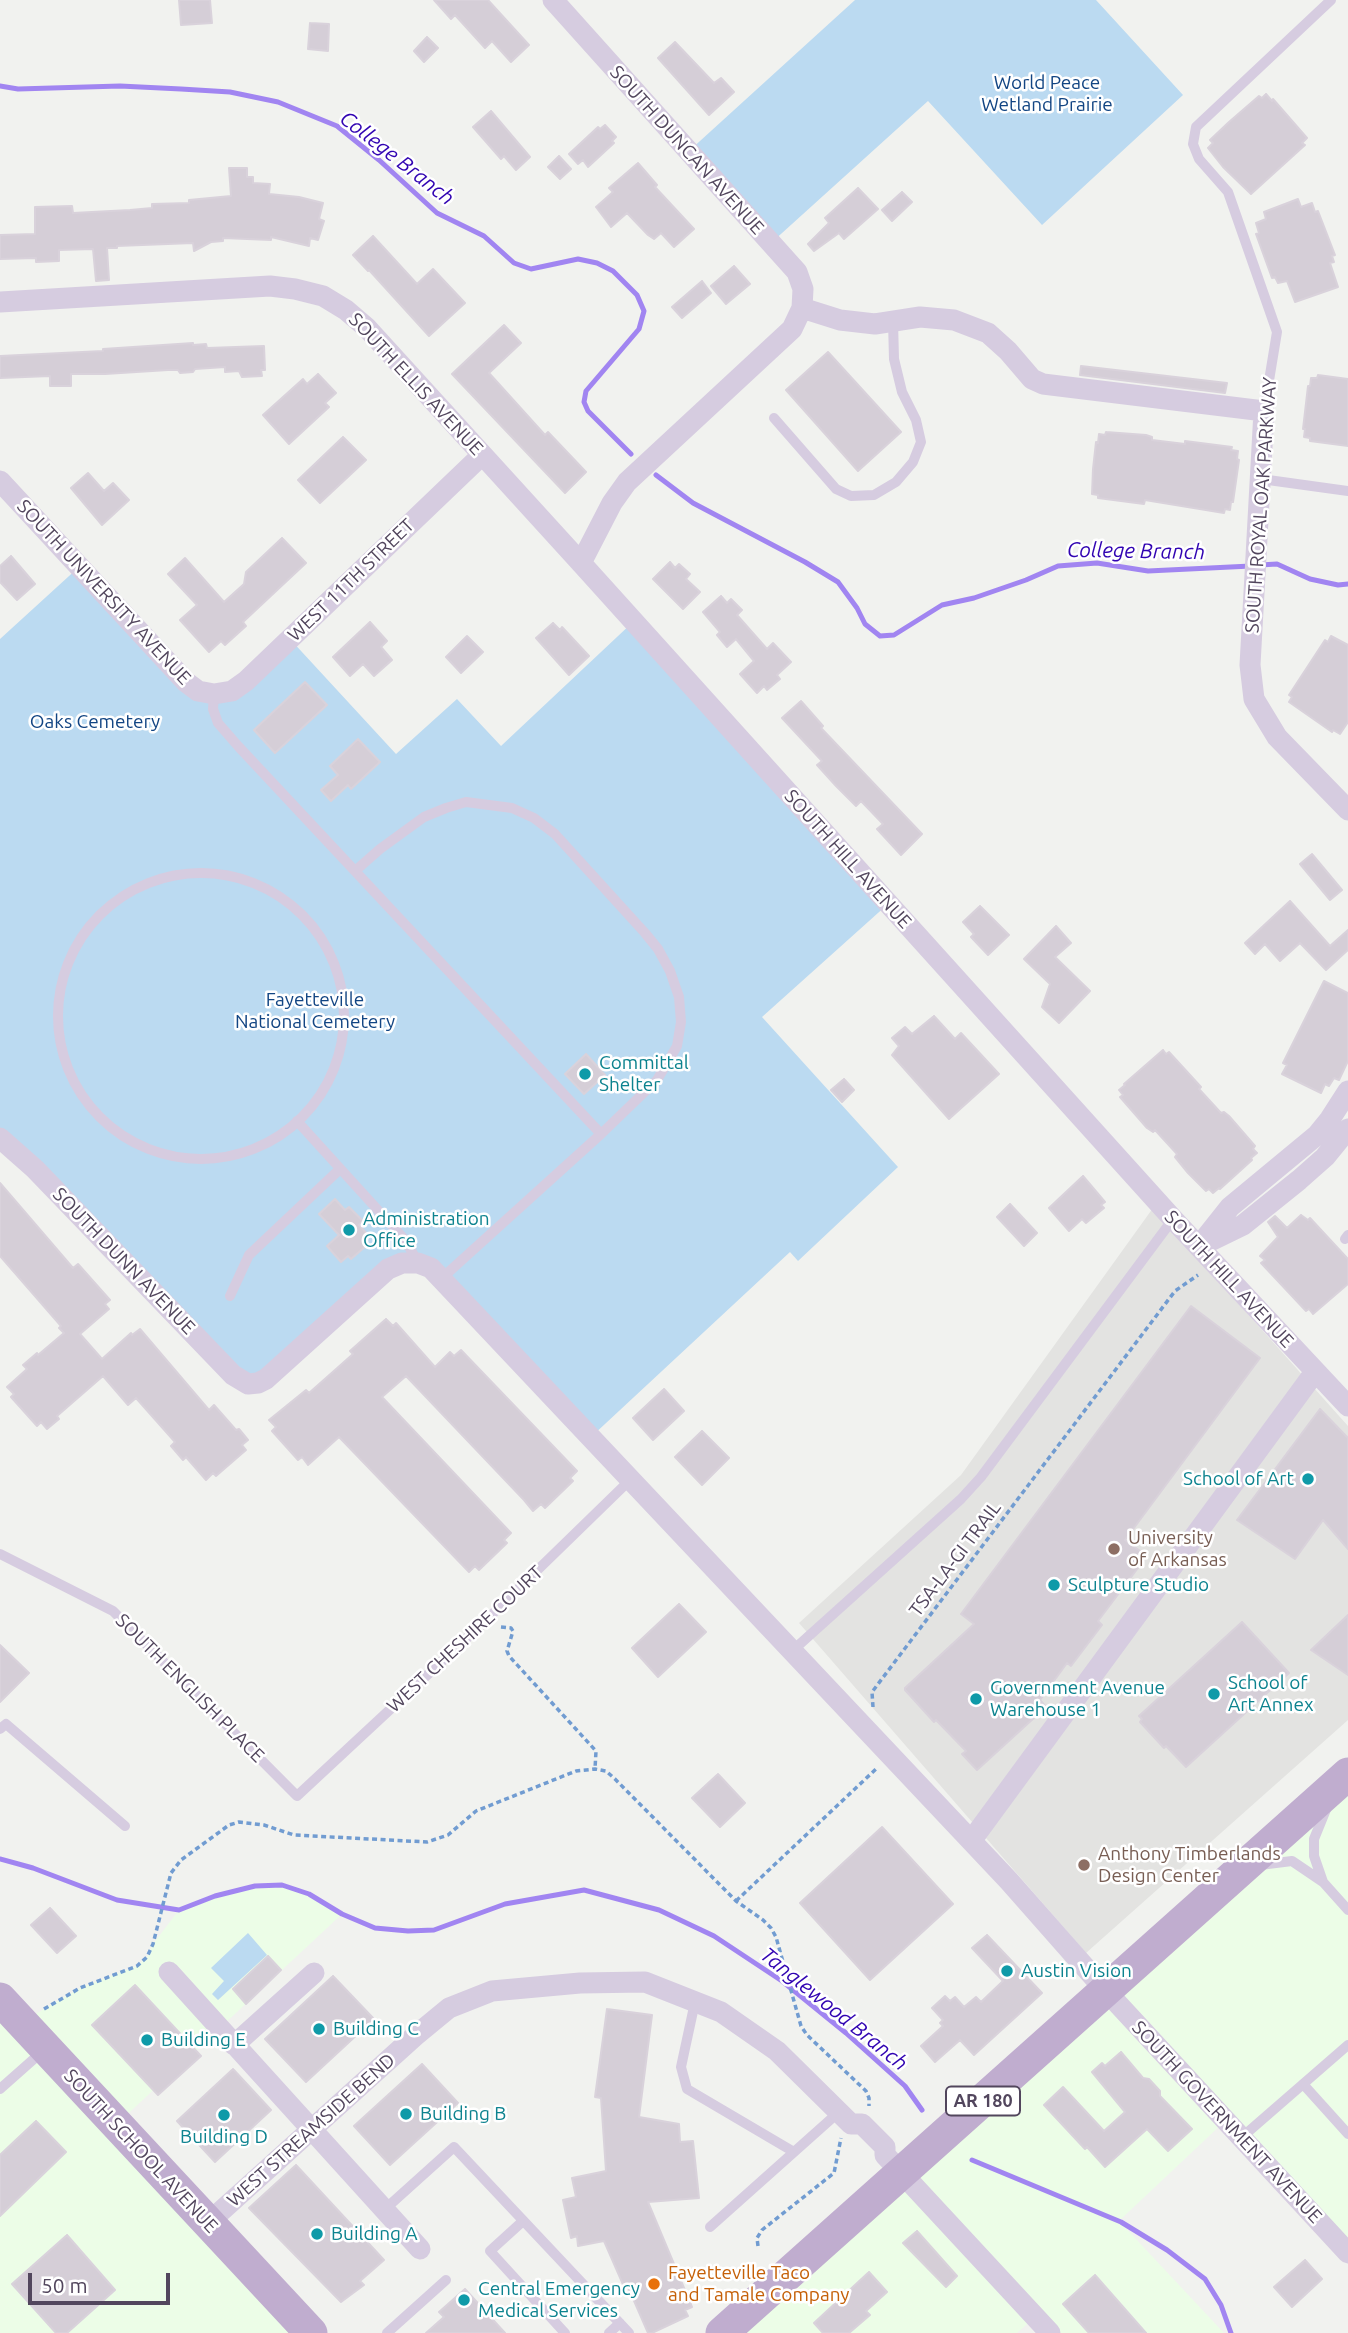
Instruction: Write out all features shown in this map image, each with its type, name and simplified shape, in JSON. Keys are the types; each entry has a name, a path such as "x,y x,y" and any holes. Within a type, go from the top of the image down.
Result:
{"main road":[{"name":"AR 180","path":"722,2333 894,2164 1106,1991 1343,1779"},
{"name":"SOUTH SCHOOL AVENUE","path":"11,2011 209,2222 306,2331"}],"street":[{"name":"SOUTH DUNCAN AVENUE","path":"553,0 797,272 803,289 802,308"},
{"name":"SOUTH ELLIS AVENUE","path":"0,302 270,286 323,296 346,310 367,328 581,564"},
{"path":"581,564 612,503 627,482 792,329 802,308 840,320 875,324 920,317 954,320 988,333 1032,379 1043,384 1264,411"},
{"name":"SOUTH ROYAL OAK PARKWAY","path":"1264,411 1250,665 1254,699 1277,737 1348,810"},
{"name":"WEST 11TH STREET","path":"214,694 232,691 246,681 482,455"},
{"name":"SOUTH UNIVERSITY AVENUE","path":"0,481 186,682 198,691 214,694"},
{"name":"SOUTH HILL AVENUE","path":"581,564 1173,1219 1348,1406"},
{"path":"1199,1247 1230,1207 1317,1135 1348,1091"},
{"path":"1199,1247 1243,1225 1262,1210 1325,1157 1348,1129"},
{"name":"SOUTH DUNN AVENUE","path":"0,1138 35,1169 233,1375 248,1384 266,1379 388,1269 402,1263 418,1263"},
{"name":"SOUTH GOVERNMENT AVENUE","path":"418,1263 431,1268 442,1278 1009,1881 1106,1991 1348,2253"},
{"path":"971,1842 1315,1372"},
{"path":"169,1972 419,2249"},
{"path":"234,2045 314,1973"},
{"name":"WEST STREAMSIDE BEND","path":"209,2222 449,2008 492,1991 580,1983 645,1982 721,2012 777,2052 847,2118 862,2124 885,2147 894,2164"},
{"path":"894,2164 1050,2333"}],"lane":[{"name":"SOUTH ROYAL OAK PARKWAY","path":"1264,411 1277,332 1228,192 1199,159 1193,144 1196,127 1331,0"},
{"path":"774,418 836,489 851,496 874,495 896,482 913,461 921,442 916,420 902,392 894,359 893,321"},
{"path":"1261,480 1348,491"},
{"path":"214,694 213,709 218,723 601,1134"},
{"path":"355,871 424,817 466,802 512,807 534,818 555,834 658,949 670,971 679,997 681,1022 677,1046 657,1080 442,1278"},
{"path":"197,872 225,875 251,882 276,894 299,911 317,932 331,957 340,983 344,1011 342,1039 329,1080 297,1121 283,1133 258,1146 232,1155 204,1159 176,1157 148,1149 123,1137 101,1119 83,1098 69,1073 61,1046 58,1018 60,990 68,963 81,938 98,916 120,898 144,885 170,876 197,872"},
{"path":"297,1121 406,1241 418,1263"},
{"path":"230,1296 249,1255 340,1169"},
{"path":"791,1652 961,1499 981,1477 1173,1219"},
{"name":"WEST CHESHIRE COURT","path":"297,1796 482,1624 630,1480"},
{"name":"SOUTH ENGLISH PLACE","path":"0,1554 113,1611 297,1796"},
{"path":"0,1729 6,1724 125,1826"},
{"path":"1324,1882 1314,1856 1314,1839 1343,1779"},
{"path":"1244,1868 1292,1861 1324,1882 1348,1910"},
{"path":"695,2002 681,2067 687,2089 794,2152"},
{"path":"1241,2138 1348,2045"},
{"path":"0,2090 46,2049"},
{"path":"1303,2084 1348,2134"},
{"path":"710,2227 794,2152 847,2118"},
{"path":"384,2210 454,2147 629,2333"},
{"path":"523,2221 491,2251 565,2333"},
{"path":"387,2333 446,2280"},
{"path":"609,2333 620,2323"}],"path":[{"name":"TSA-LA-GI TRAIL","path":"880,1716 873,1708 872,1692 1175,1292 1189,1280 1215,1265"},
{"path":"482,1624 511,1628 513,1636 509,1656 592,1745 596,1751 595,1769"},
{"path":"736,1901 873,1773 886,1753"},
{"path":"11,2011 137,1966 147,1957 153,1944 171,1873 181,1860 229,1825 239,1822 264,1825 294,1835 426,1842 447,1835 476,1811 576,1771 595,1769 606,1771 615,1779 736,1901 771,1928 798,2014"}],"shaded area":[{"name":"University of Arkansas","path":"1153,1208 1348,1426 1348,1720 1086,1953 799,1623 961,1475"},
{"path":"1348,1774 1348,2253 1225,2121 1119,2221 1224,2333 1050,2333 1035,2317 1017,2333 722,2333"},
{"path":"282,1885 309,1894 342,1914 117,2124 311,2333 0,2333 0,1999 22,2022 80,1988 137,1966 147,1957 153,1944 179,1910 216,1896 255,1886"}],"green space":[{"name":"World Peace Wetland Prairie","path":"855,0 1096,0 1183,95 1042,225 928,101 771,243 689,151"},
{"name":"Fayetteville National Cemetery","path":"80,566 186,682 214,694 290,639 396,754 457,699 501,746 634,621 888,904 762,1017 898,1167 798,1261 790,1252 591,1437 442,1278 402,1263 248,1384 0,1138 0,639"},
{"path":"248,1933 267,1955 218,2000 212,1994 224,1981 211,1968"}],"building":[{"path":"179,0 210,0 212,23 181,25"},
{"path":"434,0 488,0 529,45 511,62 492,41 485,48 455,15 451,19"},
{"path":"310,23 329,24 328,51 308,49"},
{"path":"427,37 438,48 424,62 414,51"},
{"path":"675,42 714,83 721,78 734,92 709,115 658,58"},
{"path":"1266,94 1307,138 1302,143 1305,145 1251,194 1208,148 1213,143 1210,140 1229,122 1259,96 1262,98"},
{"path":"491,111 530,157 516,170 504,156 501,159 473,127"},
{"path":"605,125 616,137 612,141 614,143 588,167 583,160 578,164 569,154 598,127 600,129"},
{"path":"559,156 571,169 560,179 548,167"},
{"path":"638,163 657,185 655,187 694,229 674,247 661,233 654,239 648,235 627,213 611,227 596,207 613,192 609,188"},
{"path":"229,168 247,168 247,177 253,177 253,183 270,184 269,194 323,203 319,219 324,221 318,240 310,238 309,246 271,237 271,240 223,238 223,241 211,242 194,251 193,243 117,246 107,248 109,280 96,281 93,249 59,250 59,261 36,262 36,258 0,259 0,235 35,234 35,207 72,206 73,213 130,210 152,208 152,204 189,203 189,200 231,196"},
{"path":"858,188 878,209 844,239 839,233 814,251 808,244 829,223 825,218"},
{"path":"902,192 912,202 892,221 882,210"},
{"path":"1298,199 1301,207 1312,203 1315,212 1318,211 1335,255 1332,256 1334,262 1330,263 1338,287 1295,302 1287,281 1278,283 1275,277 1272,278 1256,234 1259,233 1256,223 1266,219 1264,212"},
{"path":"373,236 417,284 433,269 465,303 429,336 353,255"},
{"path":"734,266 750,284 726,304 711,286"},
{"path":"702,281 711,293 682,318 672,307"},
{"path":"504,325 521,343 489,373 545,435 548,432 586,472 565,493 452,374"},
{"path":"206,344 207,348 264,346 265,370 261,370 262,376 242,377 239,371 225,372 225,367 180,373 178,370 168,370 71,374 71,386 50,386 50,376 0,378 0,356"},
{"path":"828,352 901,432 858,471 786,390"},
{"path":"1081,366 1227,383 1225,393 1080,375"},
{"path":"318,374 336,393 325,403 329,407 289,444 263,415 303,379 307,384"},
{"path":"1318,375 1348,379 1348,446 1310,441 1310,438 1304,437 1308,386 1311,378 1317,378"},
{"path":"1106,432 1146,435 1152,437 1152,440 1185,444 1185,441 1232,447 1231,450 1238,451 1239,460 1230,510 1225,509 1224,513 1145,500 1144,504 1098,498 1098,495 1092,494 1096,442 1098,443 1099,434 1105,435"},
{"path":"343,437 366,460 320,503 298,480"},
{"path":"88,473 104,491 113,483 129,500 102,525 71,488"},
{"path":"282,538 306,563 243,622 246,626 225,645 221,641 209,652 180,620 197,605 168,574 185,558 224,602 244,584 246,572"},
{"path":"11,556 35,584 17,600 0,582 0,566"},
{"path":"670,562 675,568 679,564 690,574 686,579 700,592 683,609 653,579"},
{"path":"721,596 727,603 731,599 742,610 737,615 767,649 773,643 791,662 777,675 780,679 767,690 764,686 757,693 740,674 754,661 736,639 727,647 717,635 720,632 703,612"},
{"path":"370,622 387,641 381,647 392,660 374,676 363,664 350,676 333,657"},
{"path":"553,623 560,630 562,627 589,656 569,675 536,638"},
{"path":"467,636 483,652 461,673 446,657"},
{"path":"1331,636 1348,645 1348,722 1340,734 1333,730 1332,732 1289,702 1292,697 1289,695 1325,640 1328,642"},
{"path":"305,682 327,705 275,753 254,730"},
{"path":"801,701 823,726 821,728 922,834 901,855 877,829 883,824 861,801 856,806 836,786 817,765 822,761 782,718"},
{"path":"358,739 380,762 351,789 348,785 331,801 321,790 338,775 330,766"},
{"path":"1312,854 1342,890 1330,900 1300,864"},
{"path":"1290,901 1330,946 1348,930 1348,950 1326,970 1300,943 1280,961 1265,944 1255,954 1245,943"},
{"path":"980,906 1009,935 988,955 971,937 974,934 963,922"},
{"path":"1056,926 1071,943 1055,957 1090,991 1059,1023 1042,1007 1050,984 1024,959"},
{"path":"1324,981 1348,993 1348,1061 1339,1080 1334,1078 1329,1086 1325,1084 1321,1093 1282,1074 1287,1065 1283,1063"},
{"path":"934,1016 955,1039 961,1033 999,1074 949,1119 892,1055 899,1046 892,1038 905,1027 912,1034"},
{"path":"1163,1050 1166,1054 1169,1052 1201,1087 1199,1089 1221,1113 1229,1116 1255,1146 1253,1149 1257,1153 1252,1160 1213,1193 1209,1189 1206,1191 1188,1173 1175,1157 1177,1154 1155,1130 1153,1132 1147,1128 1120,1097 1123,1095 1119,1090 1124,1084"},
{"name":"Committal Shelter","path":"586,1054 605,1075 584,1094 565,1074"},
{"path":"844,1079 854,1090 842,1102 831,1090"},
{"path":"1083,1176 1105,1202 1101,1205 1104,1208 1086,1223 1082,1219 1069,1231 1049,1208"},
{"path":"0,1183 73,1268 78,1264 110,1300 105,1304 109,1309 80,1334 102,1359 131,1333 132,1335 140,1329 209,1410 214,1405 248,1440 242,1445 246,1450 216,1476 213,1473 206,1480 186,1457 183,1460 171,1446 175,1442 136,1398 128,1405 103,1376 57,1416 59,1419 47,1429 41,1422 37,1426 11,1397 14,1394 7,1387 27,1369 23,1365 64,1333 59,1328 61,1326 0,1256"},
{"name":"Administration Office","path":"335,1199 345,1210 349,1207 363,1221 359,1225 369,1236 362,1242 366,1246 351,1259 348,1256 341,1262 327,1246 339,1235 319,1214"},
{"path":"1010,1204 1037,1233 1024,1246 997,1217"},
{"path":"1301,1215 1308,1220 1310,1218 1348,1259 1348,1284 1313,1314 1309,1309 1306,1311 1261,1263 1265,1260 1260,1256 1278,1237 1268,1222 1275,1216 1287,1228"},
{"path":"1191,1306 1260,1358 1125,1540 1147,1556 1098,1621 1102,1625 1071,1666 1067,1663 1040,1700 1046,1707 977,1770 962,1754 966,1751 936,1720 934,1722 905,1688 974,1624 961,1614"},
{"path":"386,1319 393,1326 396,1323 435,1367 450,1352 454,1356 461,1350 577,1471 570,1478 573,1481 545,1508 541,1504 533,1511 406,1376 382,1397 511,1533 504,1540 507,1543 479,1570 475,1566 469,1572 339,1437 308,1465 302,1457 298,1460 272,1431 276,1427 269,1420 306,1390 309,1393 353,1354 350,1351"},
{"path":"664,1389 684,1411 653,1440 633,1418"},
{"name":"School of Art","path":"1320,1409 1348,1438 1348,1549 1323,1520 1295,1559 1237,1520"},
{"path":"702,1431 729,1458 702,1485 675,1457"},
{"path":"679,1604 706,1632 658,1677 632,1648"},
{"path":"1348,1615 1348,1675 1311,1650"},
{"name":"School of Art Annex","path":"1242,1622 1289,1673 1186,1767 1140,1722 1142,1719 1139,1716"},
{"path":"0,1645 29,1673 0,1702"},
{"path":"718,1774 745,1803 720,1827 692,1798"},
{"path":"882,1827 953,1904 870,1980 800,1903"},
{"path":"50,1908 76,1936 57,1953 31,1925"},
{"path":"987,1935 1042,1993 974,2055 960,2040 935,2062 921,2046 943,2026 940,2023 943,2020 932,2008 945,1996 950,2001 955,1997 964,2007 976,1997 981,2002 1003,1981 972,1948"},
{"path":"268,1956 281,1970 246,2004 233,1989"},
{"name":"Building C","path":"333,1976 374,2019 306,2082 265,2039"},
{"name":"Building E","path":"135,1985 201,2056 158,2095 92,2025"},
{"path":"607,2009 652,2015 639,2117 679,2124 680,2142 693,2141 699,2198 648,2202 692,2307 685,2310 688,2316 652,2333 648,2333 628,2287 625,2289 604,2241 578,2246 577,2236 571,2238 563,2200 576,2197 572,2178 606,2171 601,2098 595,2097"},
{"path":"1121,2052 1143,2078 1149,2079 1160,2091 1160,2096 1192,2129 1168,2151 1147,2129 1105,2167 1044,2105 1063,2087 1104,2131 1125,2112 1092,2072 1102,2063 1105,2066"},
{"name":"Building B","path":"422,2064 458,2103 390,2165 354,2126"},
{"name":"Building D","path":"233,2069 271,2110 215,2162 177,2121"},
{"path":"36,2121 66,2152 0,2216 0,2155"},
{"name":"Building A","path":"296,2165 384,2260 360,2281 364,2285 341,2302 249,2208"},
{"path":"917,2231 957,2276 946,2287 903,2243"},
{"path":"67,2235 115,2290 67,2333 56,2333 12,2284"},
{"path":"1305,2260 1322,2279 1292,2307 1274,2287"},
{"path":"869,2272 887,2292 866,2311 870,2315 849,2333 823,2333 814,2323"},
{"path":"1095,2275 1146,2333 1089,2333 1063,2304"},
{"name":"Central Emergency Medical Services","path":"465,2289 505,2333 426,2333 444,2317 439,2312"}],"waterway":[{"name":"College Branch","path":"0,86 18,89 120,86 181,89 230,92 278,102 337,126 437,213 484,236 514,263 531,269 578,259 597,263 613,271 637,295 644,311 639,329 586,391 584,402 588,411 631,454"},
{"name":"College Branch","path":"656,475 693,503 838,582 865,624 880,636 894,635 942,605 974,598 1058,566 1097,563 1148,571 1251,566"},
{"name":"College Branch","path":"1260,565 1277,564 1310,579 1338,585 1348,584"},
{"name":"Tanglewood Branch","path":"0,1859 33,1868 117,1900 179,1910 215,1896 255,1886 282,1885 309,1894 342,1914 375,1928 408,1931 434,1930 505,1904 584,1890 659,1910 714,1936 782,1981 905,2086 922,2110"},
{"name":"Tanglewood Branch","path":"972,2160 1121,2222 1167,2250 1205,2279 1221,2305 1231,2333"}],"place":[{"name":"Committal Shelter","path":"585,1074"},
{"name":"Administration Office","path":"349,1230"},
{"name":"School of Art","path":"1308,1479"},
{"name":"University of Arkansas","path":"1114,1549"},
{"name":"Sculpture Studio","path":"1054,1585"},
{"name":"School of Art Annex","path":"1214,1694"},
{"name":"Government Avenue Warehouse 1","path":"976,1699"},
{"name":"Anthony Timberlands Design Center","path":"1084,1865"},
{"name":"Austin Vision","path":"1007,1971"},
{"name":"Building C","path":"319,2029"},
{"name":"Building E","path":"147,2040"},
{"name":"Building B","path":"406,2114"},
{"name":"Building D","path":"224,2115"},
{"name":"Building A","path":"317,2234"},
{"name":"Fayetteville Taco and Tamale Company","path":"654,2284"},
{"name":"Central Emergency Medical Services","path":"464,2300"}],"park label":[{"name":"Oaks Cemetery","path":"95,722"}]}
